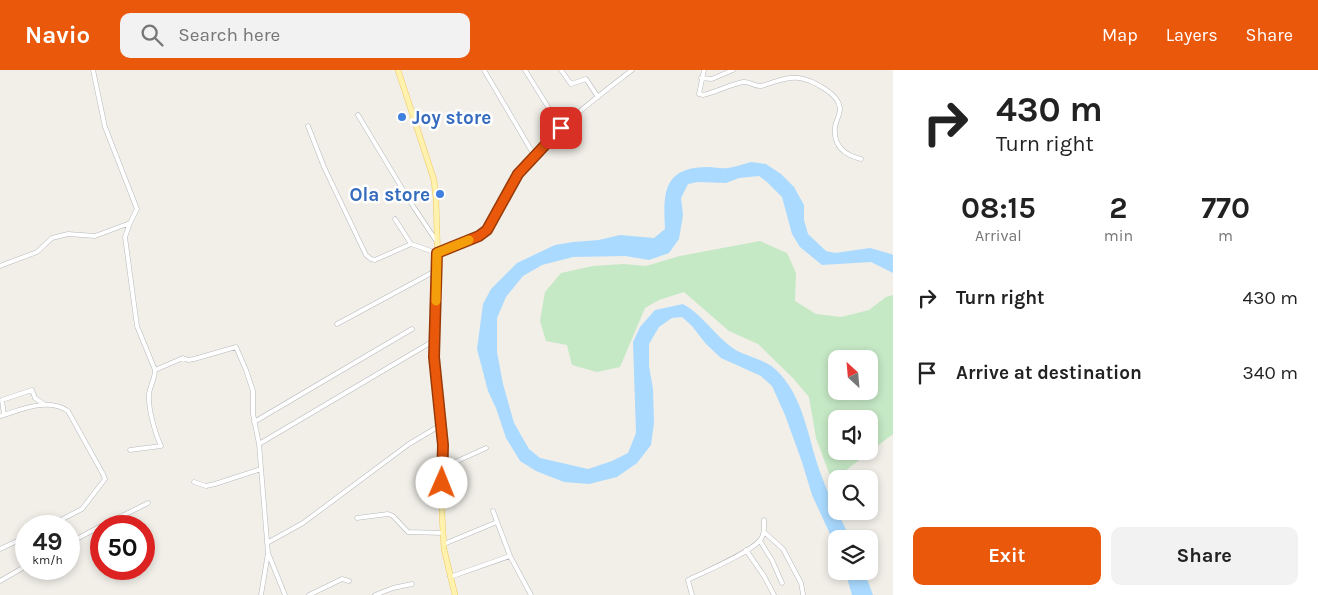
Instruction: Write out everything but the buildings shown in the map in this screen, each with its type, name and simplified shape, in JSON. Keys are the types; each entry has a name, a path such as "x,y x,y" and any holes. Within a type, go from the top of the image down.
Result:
{"main road":[{"path":"398,70 434,180 438,270 434,357 441,425 443,534 450,577 456,595"}],"street":[{"path":"93,70 106,127 137,209 125,237 137,326 155,370 155,378 149,393 156,436 162,446 130,450"},
{"path":"484,70 534,155"},
{"path":"524,70 561,128"},
{"path":"562,70 572,84 586,79 598,97"},
{"path":"395,219 410,244 437,253 479,236 487,230 518,174 534,155 561,128 632,70"},
{"path":"704,70 699,94 703,95 744,82 759,86 798,78 814,82 834,97 840,108 835,128 835,137 840,147 849,156 861,158"},
{"path":"701,78 712,79 733,70"},
{"path":"358,115 409,200 437,242"},
{"path":"308,126 324,167 366,255 375,260 410,244"},
{"path":"0,266 37,252 52,238 68,234 94,236 130,223"},
{"path":"337,324 438,270"},
{"path":"254,422 412,329"},
{"path":"259,444 435,340"},
{"path":"155,370 183,358 188,360 194,359 236,347 253,391 254,422 259,444 268,553 261,595"},
{"path":"44,404 2,416 2,400 32,390 35,398 44,404 62,407 68,411 105,479 82,509 70,515"},
{"path":"267,543 304,523 409,444 441,425"},
{"path":"442,468 486,448"},
{"path":"194,482 206,486 261,469"},
{"path":"123,515 148,503"},
{"path":"493,511 510,556 531,595"},
{"path":"357,518 388,514 393,516 408,532 443,534"},
{"path":"692,595 688,580 760,541 764,532 764,520"},
{"path":"444,544 497,522"},
{"path":"764,532 783,548 801,583 803,594"},
{"path":"760,541 772,560 782,583"},
{"path":"0,549 15,542"},
{"path":"746,550 764,576 774,595"},
{"path":"268,553 285,595"},
{"path":"450,577 510,556"},
{"path":"0,580 15,572"},
{"path":"309,595 342,579 349,581"},
{"path":"375,595 393,588 412,584"}],"green space":[{"path":"760,241 787,253 796,273 795,301 816,314 841,317 869,310 886,297 893,295 893,434 878,446 878,410 828,410 828,460 859,460 846,470 828,470 816,438 809,397 793,378 758,344 729,331 684,292 659,300 645,308 620,367 597,372 572,365 567,345 546,341 540,321 545,292 561,273 593,266 624,264 646,266 680,256"}],"water":[{"path":"751,162 766,164 781,174 794,187 804,205 804,220 808,234 826,251 835,253 870,248 891,254 893,255 893,273 871,262 822,265 800,247 792,234 782,197 759,176 739,178 726,183 698,182 688,184 681,198 683,215 679,239 669,253 649,260 625,256 573,257 542,265 523,276 506,297 497,318 497,352 503,384 514,423 529,449 540,458 588,469 628,453 636,433 633,342 640,327 655,310 683,304 697,314 734,349 766,363 775,369 785,380 799,406 828,491 828,520 841,520 846,530 828,530 812,495 785,415 772,386 761,376 721,358 682,317 672,318 659,327 649,344 654,423 651,445 637,463 617,477 589,484 564,482 536,471 520,461 506,438 488,391 477,349 483,304 491,289 517,263 555,245 599,240 620,235 654,238 665,229 666,194 674,177 693,168 728,168"},
{"path":"848,580 867,580 873,595 852,595"}],"slow traffic":[{"path":"436,301 437,253 469,240"}],"place":[{"name":"Joy store","path":"402,117"},
{"name":"Ola store","path":"440,194"}],"route":[{"path":"442,483 443,445 434,357 437,253 479,236 487,230 518,174 561,128"}]}
